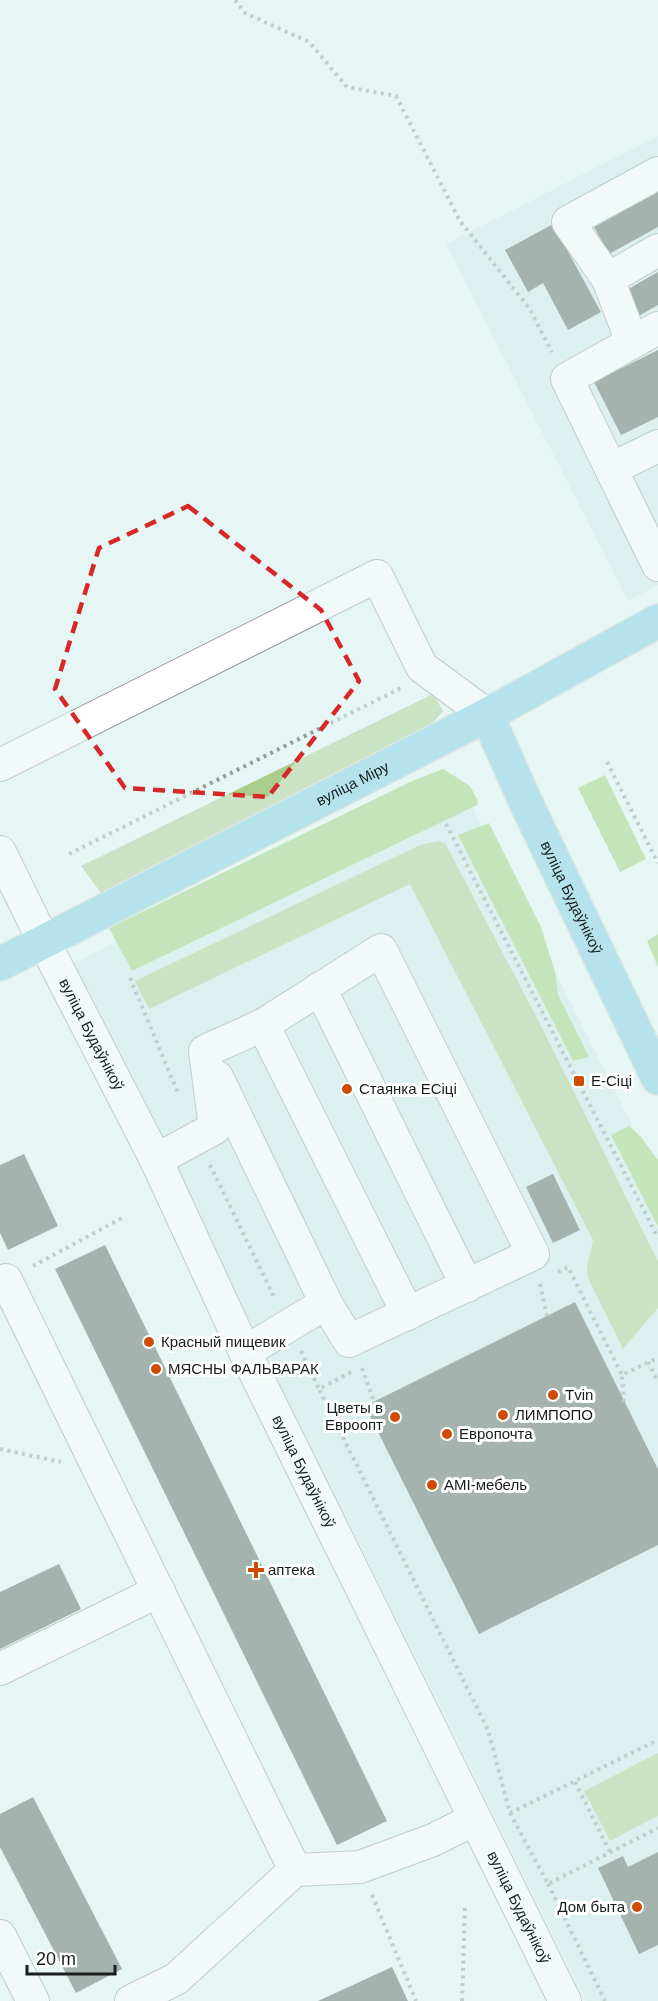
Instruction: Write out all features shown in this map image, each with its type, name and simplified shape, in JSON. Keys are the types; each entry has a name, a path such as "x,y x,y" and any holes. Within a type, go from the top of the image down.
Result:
{"main road":[{"name":"вуліца Міру","path":"0,964 488,715 658,621"},
{"name":"вуліца Будаўнікоў","path":"488,715 541,834 658,1078"}],"street":[{"path":"658,173 568,222 645,335 567,379 658,565"},
{"path":"608,279 658,250"},
{"path":"611,469 658,446"},
{"path":"0,765 377,576 422,667 488,715"},
{"path":"0,852 44,942"},
{"name":"вуліца Будаўнікоў","path":"44,942 156,1160 245,1352 565,2001"},
{"path":"381,950 533,1254 349,1341 326,1303 205,1051 263,1025 381,950"},
{"path":"320,988 467,1286"},
{"path":"263,1025 408,1314"},
{"path":"156,1160 215,1128 205,1051"},
{"path":"6,1280 295,1870"},
{"path":"245,1352 326,1303"},
{"path":"0,1669 159,1591"},
{"path":"131,2001 174,1990 295,1870 360,1867 433,1840 475,1819"},
{"path":"0,1936 33,2001"}],"path":[{"path":"235,0 245,13 309,42 347,87 396,96 460,221 529,308 567,379"},
{"path":"69,854 431,673"},
{"path":"607,762 658,863"},
{"path":"446,824 658,1239"},
{"path":"129,978 179,1096"},
{"path":"197,1138 319,1389"},
{"path":"6,1280 122,1218"},
{"path":"568,1267 622,1375 624,1402"},
{"path":"622,1375 658,1358"},
{"path":"648,1362 658,1382"},
{"path":"326,1401 488,1730 510,1813 548,1884 605,2001"},
{"path":"0,1449 100,1471"},
{"path":"510,1813 658,1740"},
{"path":"575,1782 610,1852"},
{"path":"548,1884 658,1828"},
{"path":"360,1867 416,2001"},
{"path":"462,2001 465,1906"}],"highlighted area":[{"path":"188,506 321,610 359,681 268,797 125,788 55,689 99,548"}],"shaded area":[{"path":"658,136 658,585 628,601 446,244"},
{"path":"455,772 658,1177 658,2001 586,2001 72,964"}],"green space":[{"path":"433,694 443,711 424,734 101,893 81,866"},
{"path":"443,769 470,786 478,801 477,805 132,971 109,928 412,781"},
{"path":"605,775 646,859 620,872 578,788"},
{"path":"489,823 541,927 555,972 558,995 589,1057 573,1061 458,835"},
{"path":"438,841 445,843 534,1012 658,1261 658,1308 623,1349 588,1278 587,1267 593,1240 410,884 149,1009 135,981 420,845"},
{"path":"658,934 658,967 647,941"},
{"path":"629,1126 641,1137 658,1160 658,1227 611,1135"},
{"path":"658,1753 658,1816 610,1841 584,1791"}],"building":[{"path":"658,192 658,227 609,254 594,227"},
{"path":"553,224 601,312 568,330 543,283 528,292 505,250"},
{"path":"658,272 658,305 637,317 623,292"},
{"path":"658,350 658,417 621,435 594,382"},
{"path":"24,1154 58,1226 8,1250 0,1233 0,1165"},
{"path":"553,1174 580,1230 553,1243 526,1187"},
{"path":"105,1245 387,1821 337,1845 55,1269"},
{"path":"575,1302 658,1469 658,1545 479,1634 365,1406"},
{"path":"59,1564 81,1609 0,1649 0,1592"},
{"path":"33,1797 122,1969 76,1993 0,1847 0,1814"},
{"name":"Дом быта","path":"658,1852 658,1945 639,1954 598,1868 623,1856 628,1867"},
{"path":"392,1967 408,2001 318,2001"}],"place":[{"name":"Е-Сіці","path":"579,1081"},
{"name":"Стаянка ЕСіці","path":"347,1089"},
{"name":"Красный пищевик","path":"149,1342"},
{"name":"МЯСНЫ ФАЛЬВАРАК","path":"156,1369"},
{"name":"Tvin","path":"553,1395"},
{"name":"ЛИМПОПО","path":"503,1415"},
{"name":"Цветы в Евроопт","path":"395,1417"},
{"name":"Европочта","path":"447,1434"},
{"name":"AMI-мебель","path":"432,1485"},
{"name":"аптека","path":"256,1570"},
{"name":"Дом быта","path":"637,1907"}]}
